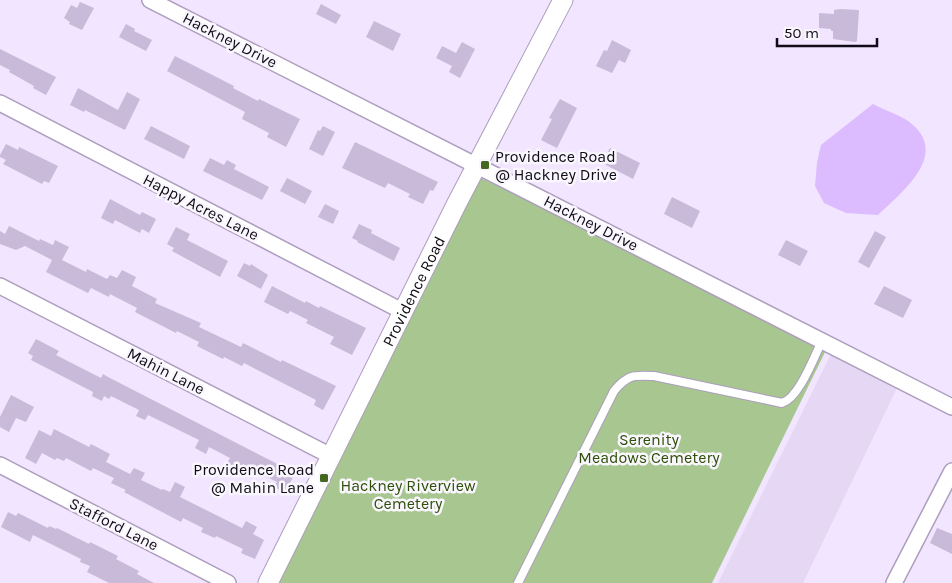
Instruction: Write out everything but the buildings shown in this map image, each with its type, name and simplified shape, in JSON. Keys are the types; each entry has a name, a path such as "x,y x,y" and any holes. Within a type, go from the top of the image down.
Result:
{"street":[{"name":"Hackney Drive","path":"150,0 952,407"},
{"name":"Providence Road","path":"268,583 402,311 563,0"},
{"name":"Happy Acres Lane","path":"0,103 402,311"},
{"name":"Mahin Lane","path":"0,286 331,456"},
{"name":"Stafford Lane","path":"0,465 228,583"},
{"path":"894,583 952,471"}],"lane":[{"path":"518,583 614,391 621,382 635,375 654,376 782,403 790,399 799,388 822,341"}],"shaded area":[{"path":"873,104 908,121 920,133 925,146 924,158 919,171 910,183 878,215 846,213 824,203 815,186 821,145"},
{"path":"831,354 897,388 803,583 718,583"}],"green space":[{"path":"479,177 620,246 829,344 712,583 272,583"}],"place":[{"name":"Providence Road @ Hackney Drive","path":"485,165"},
{"name":"Providence Road @ Mahin Lane","path":"324,478"}],"park label":[{"name":"Serenity Meadows Cemetery","path":"649,448"},
{"name":"Hackney Riverview Cemetery","path":"408,494"}]}
